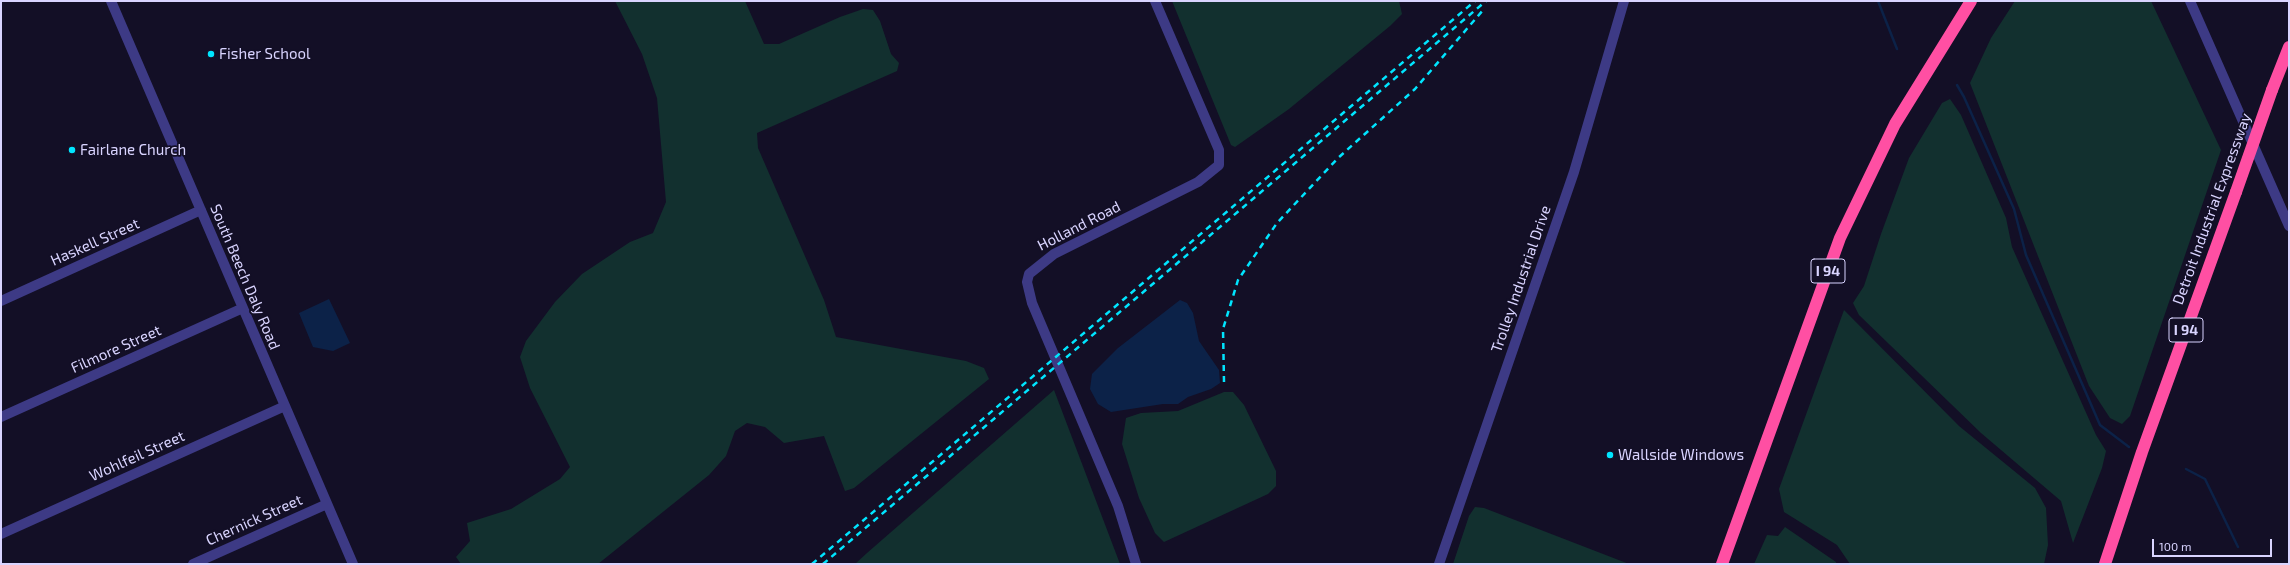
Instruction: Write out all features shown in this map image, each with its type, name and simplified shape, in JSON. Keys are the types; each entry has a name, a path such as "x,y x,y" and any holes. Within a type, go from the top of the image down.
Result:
{"highway":[{"name":"I 94","path":"1722,564 1840,238 1895,124 1971,1"},
{"name":"Detroit Industrial Expressway","path":"2105,564 2142,452 2272,90 2289,47"}],"street":[{"name":"South Beech Daly Road","path":"111,1 353,564"},
{"name":"Holland Road","path":"1136,564 1118,506 1032,302 1027,282 1029,274 1054,254 1198,182 1219,165 1219,150 1155,1"},
{"name":"Trolley Industrial Drive","path":"1439,564 1574,172 1624,1"},
{"path":"2190,1 2289,226"},
{"name":"Haskell Street","path":"1,300 200,210"},
{"name":"Filmore Street","path":"1,417 243,308"},
{"name":"Wohlfeil Street","path":"1,534 284,406"},
{"name":"Chernick Street","path":"193,564 327,504"}],"green space":[{"path":"615,1 745,1 764,44 779,44 840,17 863,9 873,10 880,21 891,54 899,63 897,71 757,133 758,148 824,300 836,337 966,361 984,368 989,379 854,488 845,491 824,436 784,443 765,427 747,423 735,431 726,456 709,475 598,564 461,564 456,557 470,541 467,523 511,509 560,479 570,467 530,388 520,357 526,341 555,302 582,274 630,242 653,233 666,202 657,98 642,54"},
{"path":"1172,1 1399,1 1402,14 1390,26 1289,109 1235,147 1231,145"},
{"path":"2015,1 2151,1 2221,150 2130,416 2122,424 2110,418 2089,386 1970,83 1991,38"},
{"path":"1950,99 1961,115 2006,218 2012,247 2096,435 2106,451 2102,468 2073,543 2061,501 1981,433 1859,315 1853,303 1864,286 1881,234 1909,158 1942,103"},
{"path":"1844,310 1959,426 2035,488 2046,508 2048,545 2044,564 1850,564 1837,545 1784,512 1779,489"},
{"path":"1054,390 1120,564 855,564 867,553"},
{"path":"1224,392 1233,392 1244,405 1276,471 1276,486 1268,494 1164,542 1155,533 1139,498 1122,444 1126,418 1141,413 1178,411"},
{"path":"1475,507 1484,508 1629,564 1453,564 1469,516"},
{"path":"1785,527 1836,562 1836,564 1754,564 1767,535 1778,536"}],"water":[{"path":"329,299 350,343 333,351 313,347 299,313"},
{"path":"1180,300 1187,303 1193,313 1199,341 1219,370 1220,383 1211,389 1188,397 1178,404 1163,404 1111,412 1098,404 1090,389 1092,374 1118,348"}],"waterway":[{"path":"1878,1 1897,49"},
{"path":"1957,85 1964,97 2014,209 2026,255 2100,425 2129,447"},
{"path":"2186,469 2205,479 2238,547"}],"railway":[{"path":"812,564 1475,1"},
{"path":"823,564 1486,1"},
{"path":"1224,382 1223,329 1238,280 1277,223 1338,158 1415,89 1484,9"}],"place":[{"name":"Fisher School","path":"211,54"},
{"name":"Fairlane Church","path":"72,150"},
{"name":"Wallside Windows","path":"1610,455"}]}
